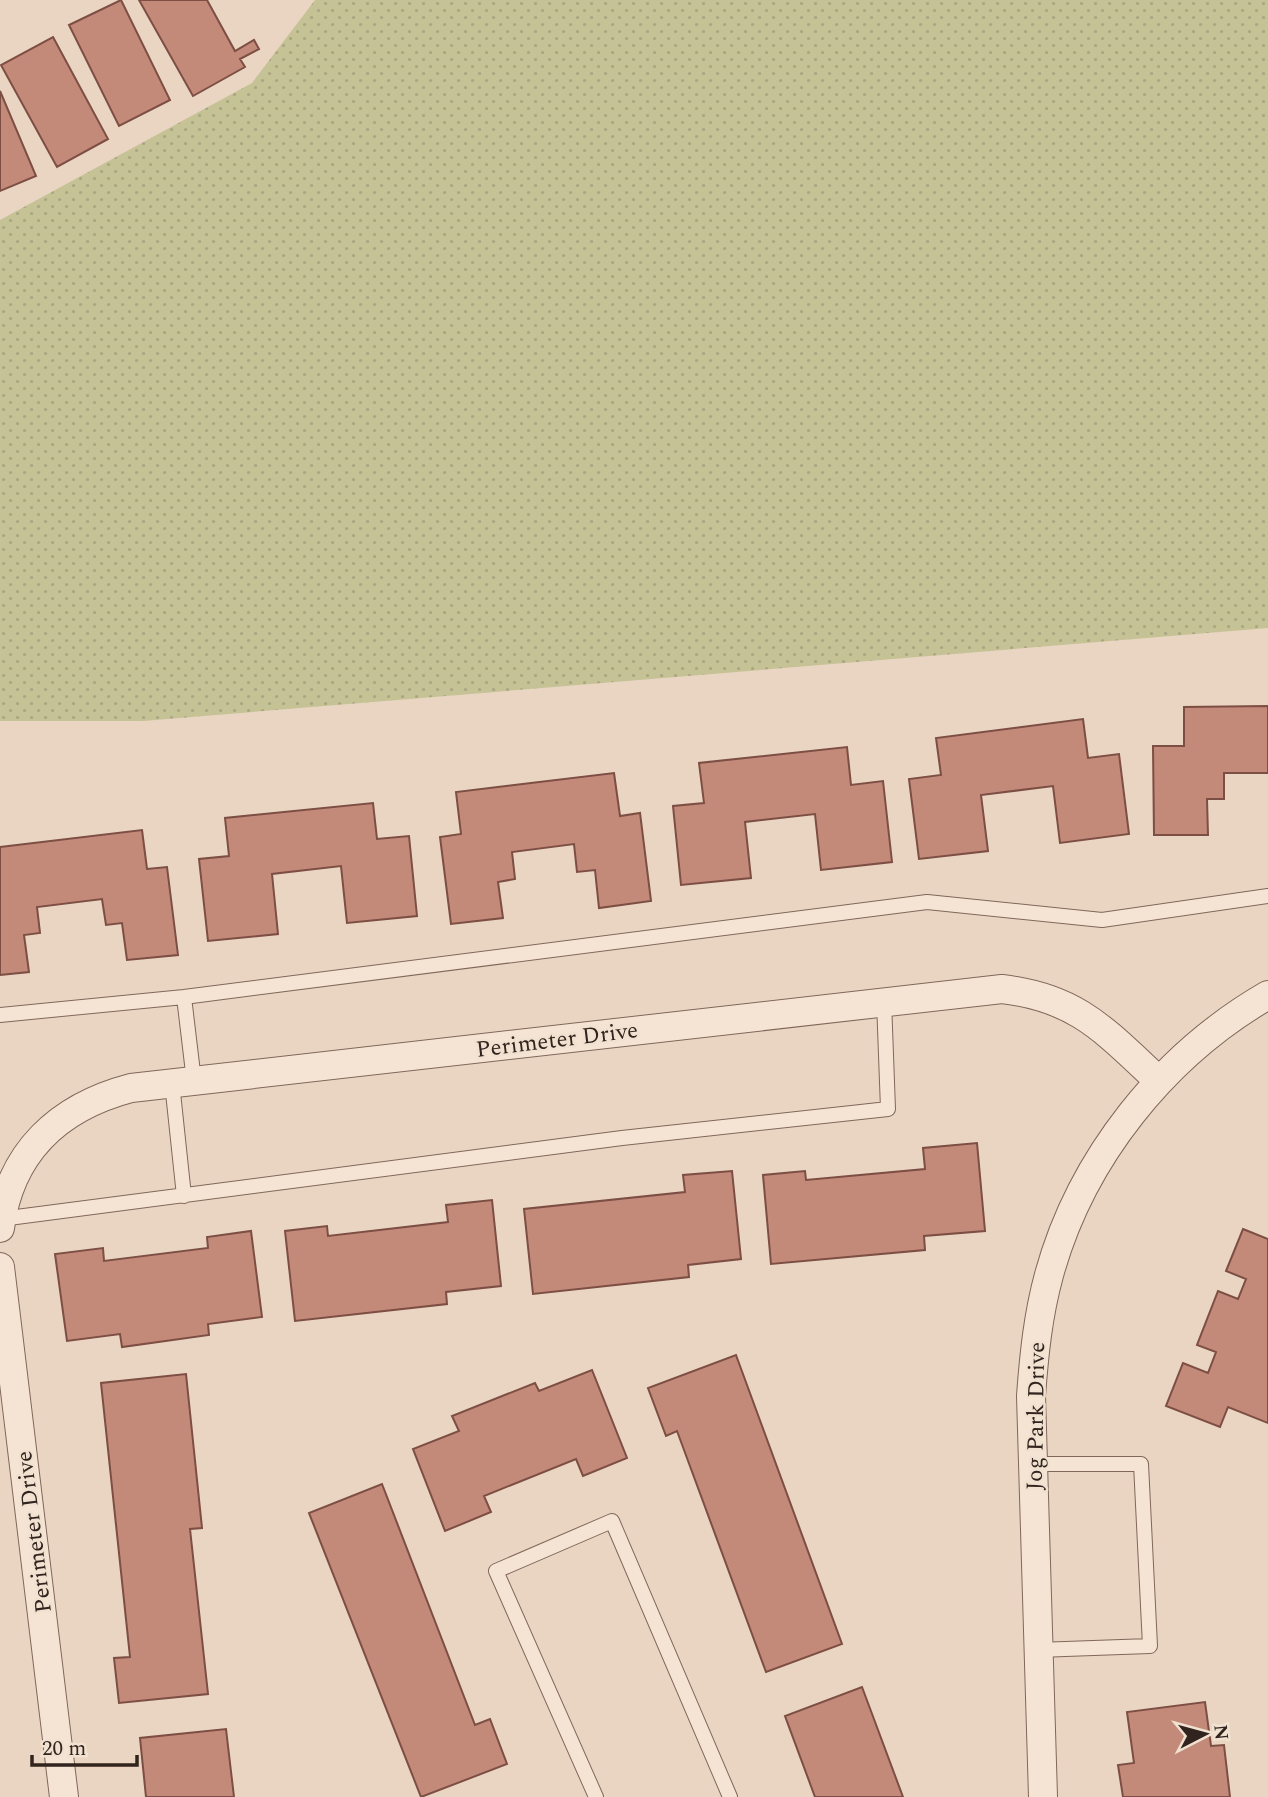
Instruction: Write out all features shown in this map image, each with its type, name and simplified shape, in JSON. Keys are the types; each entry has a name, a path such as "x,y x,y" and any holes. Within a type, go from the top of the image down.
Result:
{"street":[{"name":"Perimeter Drive","path":"1,1223 10,1186 22,1162 57,1121 104,1095 183,1082 884,1000 1002,989 1055,1000 1080,1012 1102,1028 1159,1081"},
{"name":"Jog Park Drive","path":"1043,1797 1032,1464 1032,1384 1036,1334 1050,1273 1071,1214 1100,1159 1159,1081 1195,1046 1268,995"},
{"name":"Perimeter Drive","path":"0,1267 64,1797"}],"lane":[{"path":"0,1015 184,997 928,902 1102,920 1268,896"},
{"path":"184,997 184,1196"},
{"path":"1,1223 622,1138 888,1109 884,1000"},
{"path":"1032,1464 1141,1464 1150,1646 1037,1650"},
{"path":"596,1797 496,1571 612,1521 730,1797"}],"shaded area":[{"path":"315,0 1268,0 1268,628 143,721 0,721 0,220 252,83"}],"building":[{"path":"121,0 170,100 119,126 69,25"},
{"path":"139,0 207,0 235,51 254,40 259,49 240,59 245,67 193,96"},
{"path":"53,37 108,139 57,167 1,65"},
{"path":"0,91 36,176 0,191"},
{"path":"1268,706 1268,773 1224,773 1224,799 1207,799 1208,835 1154,835 1153,746 1184,746 1184,707"},
{"path":"1083,719 1088,758 1119,754 1129,834 1060,843 1053,786 981,795 988,851 919,859 909,779 941,775 936,738"},
{"path":"847,747 851,785 883,781 892,862 821,870 815,814 745,822 751,878 681,885 673,806 704,803 699,763"},
{"path":"614,773 620,816 640,813 651,901 599,908 595,870 577,872 574,844 512,852 515,879 498,882 503,918 451,924 440,837 461,834 456,792"},
{"path":"373,803 377,839 409,836 417,916 347,923 341,866 272,874 278,934 208,941 199,859 229,856 225,818"},
{"path":"142,830 147,869 167,867 178,955 127,960 122,923 106,925 102,899 37,907 40,933 24,935 29,972 0,975 0,847"},
{"path":"977,1143 985,1231 924,1236 925,1250 771,1264 763,1175 805,1171 806,1180 925,1169 923,1148"},
{"path":"732,1171 741,1259 688,1265 689,1277 533,1294 524,1209 685,1192 683,1175"},
{"path":"492,1200 501,1286 446,1292 447,1304 295,1321 285,1231 327,1226 328,1236 448,1222 446,1205"},
{"path":"1243,1229 1268,1239 1268,1423 1228,1407 1220,1427 1166,1406 1183,1363 1208,1373 1216,1352 1197,1345 1218,1291 1238,1299 1246,1279 1226,1271"},
{"path":"251,1231 262,1317 208,1324 209,1335 122,1347 120,1334 67,1341 55,1254 103,1248 104,1261 208,1248 207,1237"},
{"path":"736,1355 842,1644 766,1672 677,1431 666,1436 648,1388"},
{"path":"592,1370 627,1458 583,1476 576,1459 484,1496 491,1512 445,1531 413,1449 459,1431 452,1416 535,1383 539,1391"},
{"path":"186,1374 202,1528 190,1529 208,1694 119,1703 114,1658 130,1657 101,1383"},
{"path":"382,1484 475,1725 490,1719 507,1764 421,1797 309,1513"},
{"path":"862,1687 903,1797 815,1797 785,1716"},
{"path":"1205,1702 1211,1746 1224,1745 1230,1797 1123,1797 1118,1765 1134,1763 1127,1712"},
{"path":"226,1729 234,1797 146,1797 140,1738"}]}
